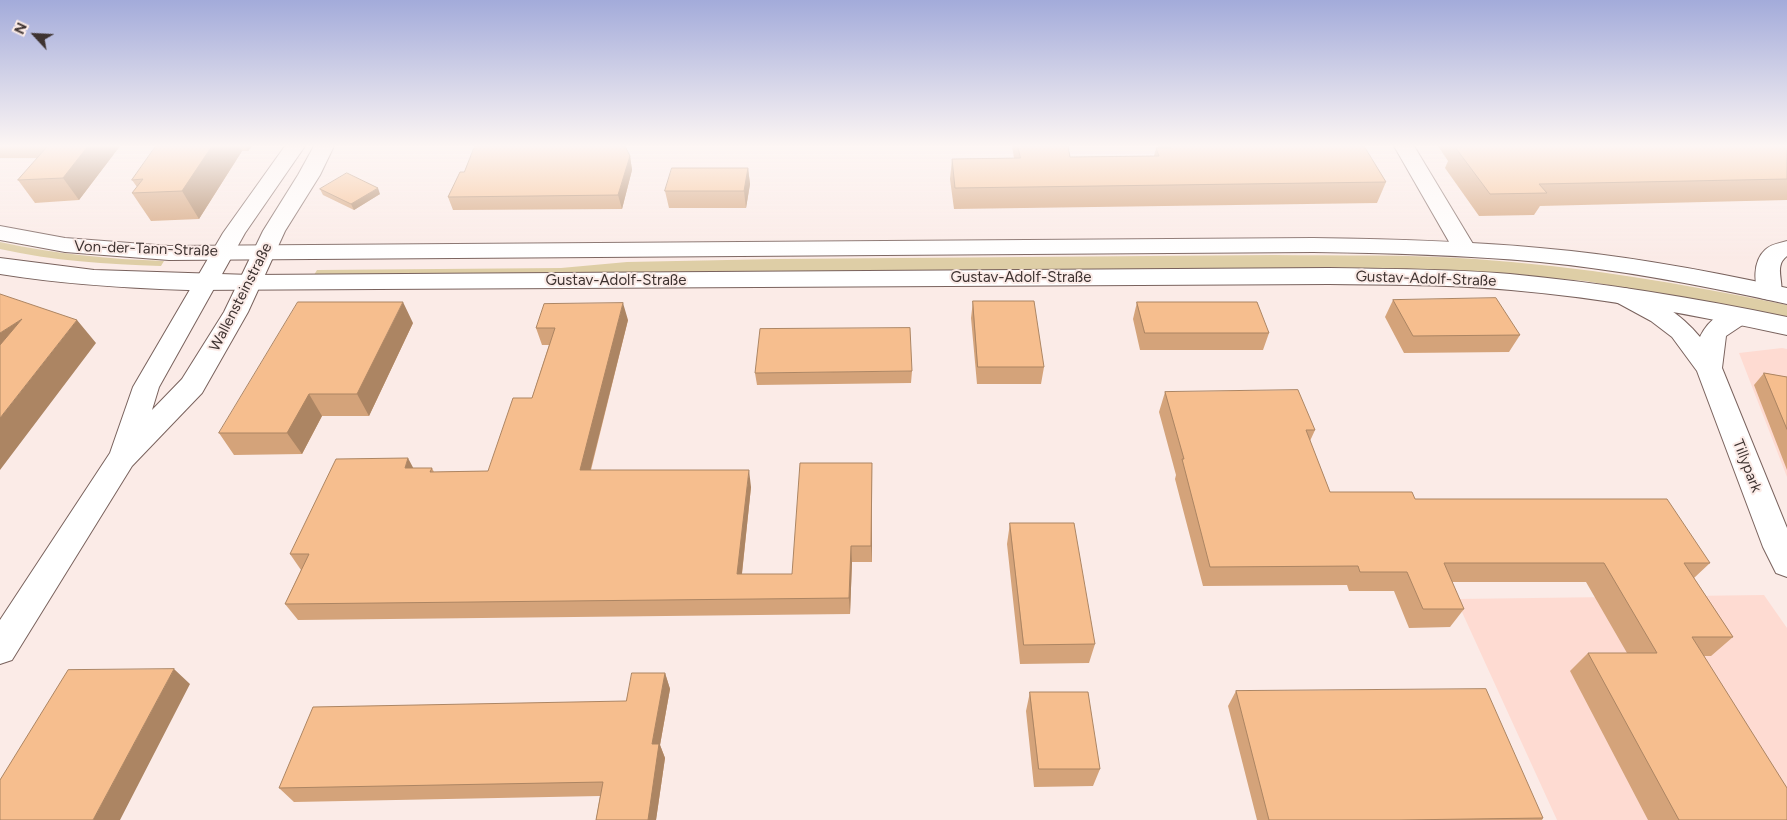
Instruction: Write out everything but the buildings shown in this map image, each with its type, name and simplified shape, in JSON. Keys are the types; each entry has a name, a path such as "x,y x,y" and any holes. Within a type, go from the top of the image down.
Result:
{"main road":[{"name":"Wallensteinstraße","path":"122,458 146,387 223,252 268,184"},
{"name":"Wallensteinstraße","path":"0,649 122,458 192,386 251,283 282,217 303,184"},
{"path":"1426,184 1464,249"},
{"name":"Von-der-Tann-Straße","path":"0,233 65,245 126,251 264,252"},
{"name":"Gustav-Adolf-Straße","path":"264,252 1313,245 1464,249 1533,254 1609,264 1705,279 1778,294"},
{"name":"Gustav-Adolf-Straße","path":"1778,294 1768,265 1770,258 1776,251 1787,248"},
{"name":"Von-der-Tann-Straße","path":"0,266 86,278 251,283"},
{"name":"Gustav-Adolf-Straße","path":"251,283 1329,276 1484,281 1625,296 1787,326"},
{"name":"Tillypark","path":"1625,296 1672,322 1682,331 1709,368 1778,547 1787,564"},
{"name":"Tillypark","path":"1709,368 1712,336 1716,329 1724,322 1738,316"}],"shaded area":[{"path":"0,242 82,255 164,261 161,266 60,259 0,249"},
{"path":"1273,255 1425,256 1554,266 1671,283 1787,305 1787,318 1708,302 1585,281 1462,271 1156,269 314,275 317,270 561,268 627,262"},
{"path":"1787,349 1787,477 1739,353"},
{"path":"1764,595 1787,628 1787,820 1557,820 1456,599"}]}
